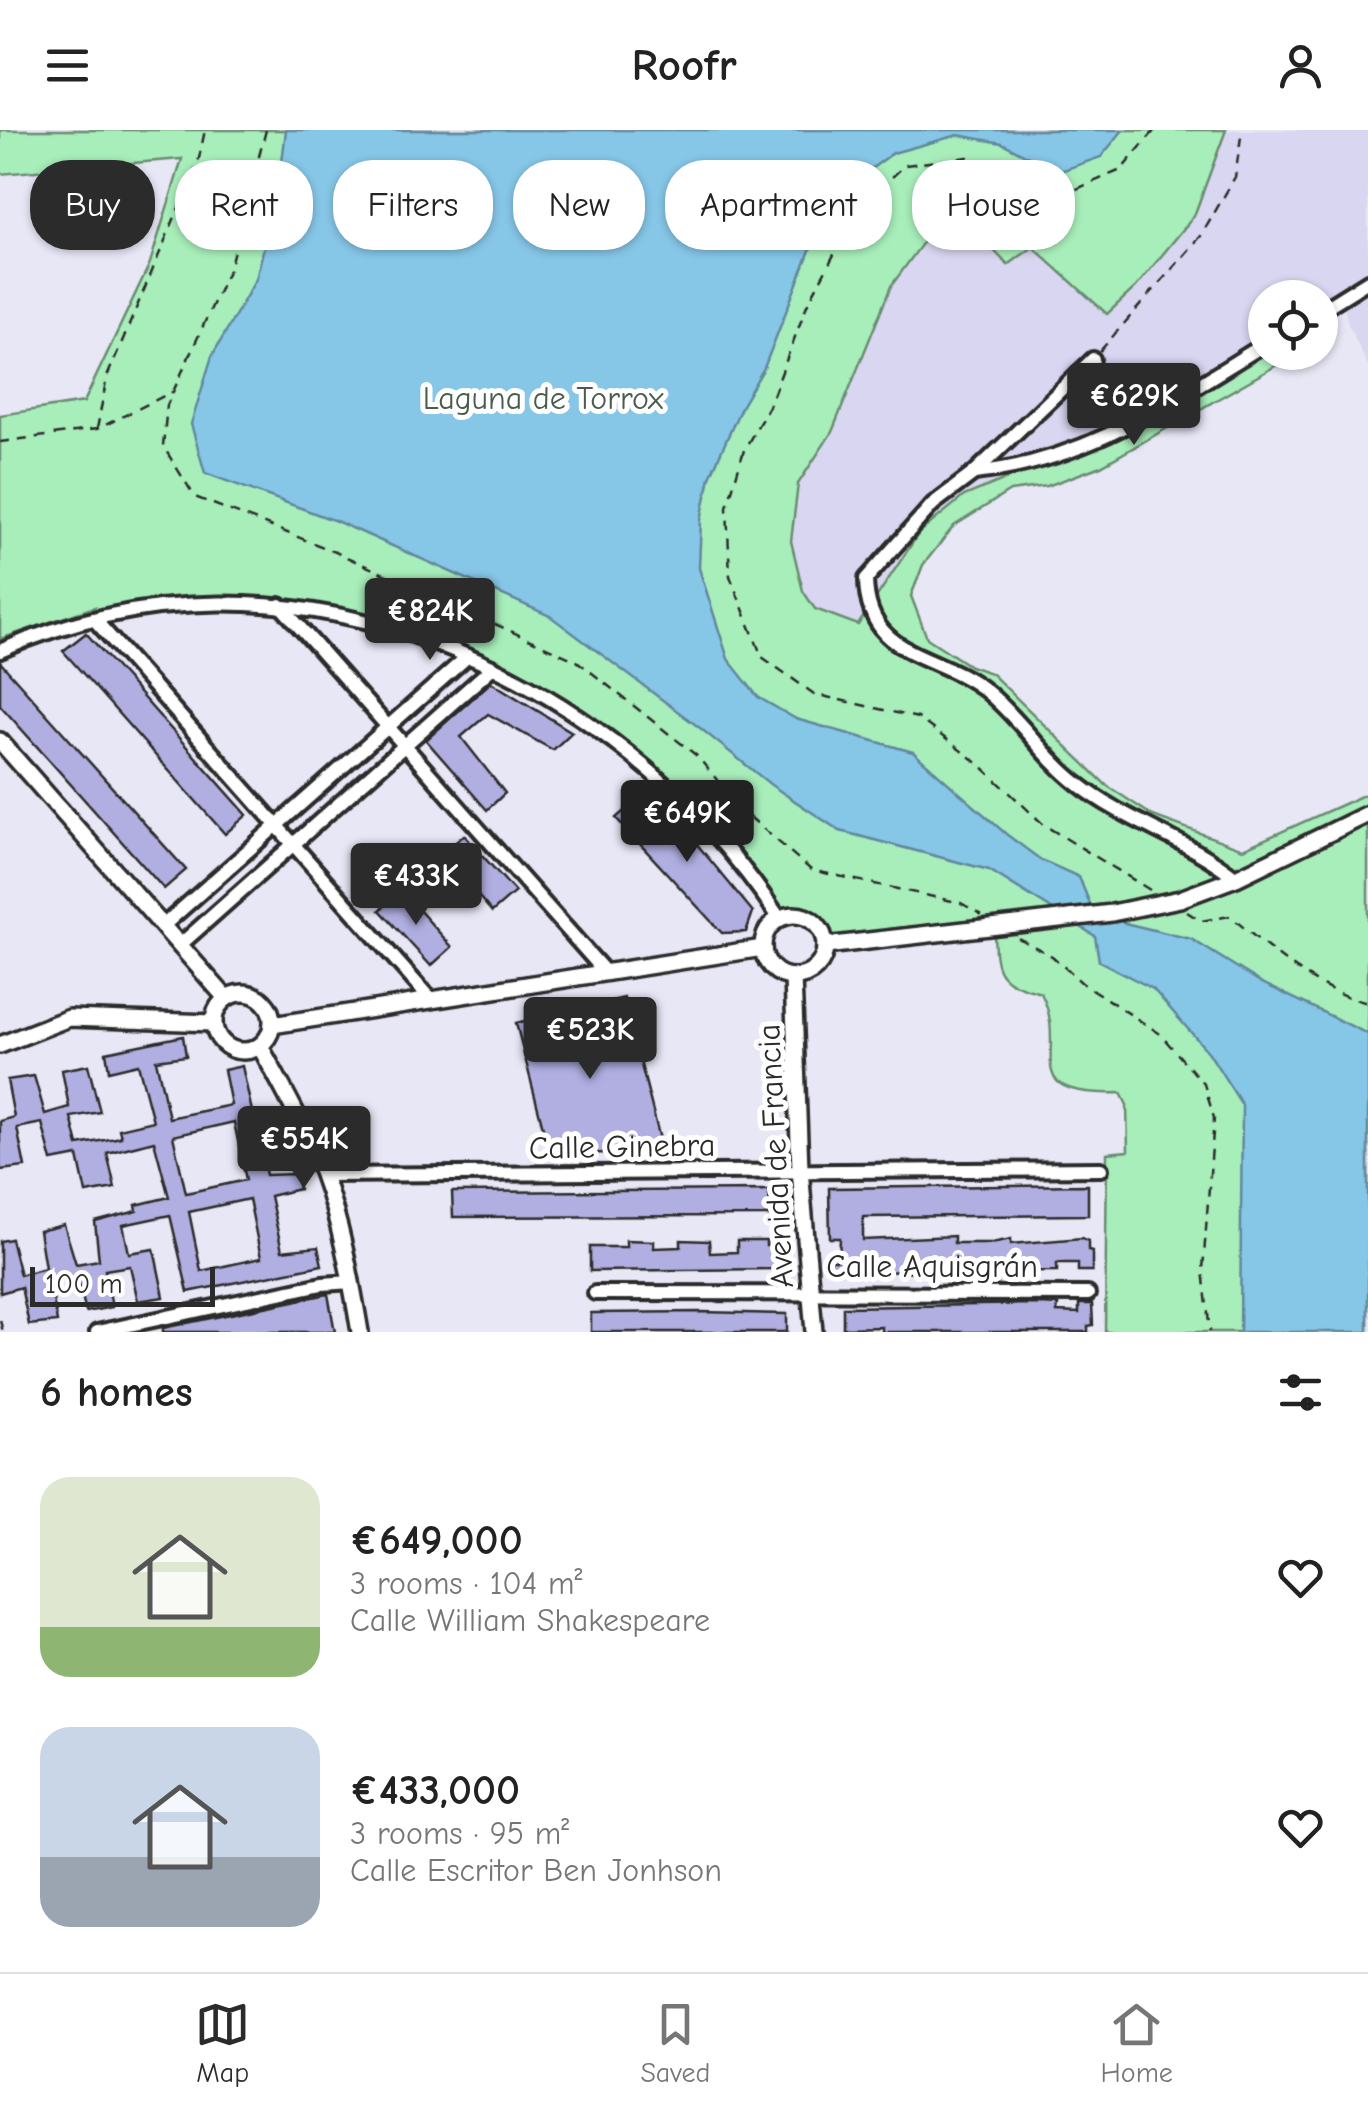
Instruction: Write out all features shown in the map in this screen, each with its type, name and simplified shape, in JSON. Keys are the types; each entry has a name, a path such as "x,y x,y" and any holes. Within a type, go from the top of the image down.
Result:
{"street":[{"path":"1338,299 1368,281"},
{"path":"974,473 1015,469 1085,448 1128,428 1248,354"},
{"path":"1093,359 974,473 933,504 866,579 872,617 906,651 958,671 988,692 1076,782 1115,809 1215,862 1236,878"},
{"path":"0,651 94,619 175,605 237,602 280,604 342,615 411,633 494,667 560,705 661,781 713,834 780,918"},
{"path":"280,604 606,973"},
{"path":"94,619 431,1000"},
{"path":"164,924 468,656"},
{"path":"180,944 494,667"},
{"path":"0,741 226,998"},
{"path":"825,946 1112,913 1169,902 1236,878 1368,814"},
{"path":"800,916 810,920 823,936 825,946 819,965 803,976 793,977 769,965 763,948 767,931 780,918 800,916"},
{"path":"272,1025 763,948"},
{"name":"Avenida de Francia","path":"793,977 800,1170 814,1332"},
{"path":"253,995 268,1007 272,1025 260,1046 243,1052 219,1040 213,1023 216,1009 226,998 253,995"},
{"path":"0,1045 68,1018 213,1023"},
{"path":"260,1046 324,1175 352,1282 360,1332"},
{"name":"Calle Ginebra","path":"324,1175 1101,1169"},
{"path":"96,1332 322,1284 352,1282"},
{"name":"Calle Aquisgrán","path":"595,1293 1088,1294"}],"path":[{"path":"97,429 107,377 198,164 205,130"},
{"path":"266,130 229,270 167,405 163,446 195,497 332,550 577,661 696,756 744,812 811,870 961,903 1052,956 1082,982 1159,1033 1204,1084 1214,1118 1203,1270 1210,1332"},
{"path":"1155,130 1121,170 1065,194 1017,182 968,157 905,165 859,208 807,305 769,406 744,450 727,508 730,576 762,657 814,694 918,718 979,764 1044,826 1201,921 1230,916 1299,973 1368,1004"},
{"path":"1093,359 1200,236 1235,176 1242,130"},
{"path":"0,442 97,429 173,391"},
{"path":"0,1320 3,1332"}],"shaded area":[{"path":"1226,130 1368,130 1368,366 1348,324 1342,299 1338,301 1338,280 1248,280 1248,355 1151,415 964,496 858,625 815,609 803,591 791,541 797,484 832,432 891,286 917,250 994,250 1008,265 1029,250 1036,250 1107,313 1136,287 1194,216"}],"green space":[{"name":"Laguna de Torrox","path":"0,130 1226,130 1194,216 1136,287 1107,314 1036,250 1075,250 1075,160 912,160 912,250 917,250 891,286 832,432 798,484 791,541 803,591 815,609 858,625 919,533 964,496 1101,440 1248,355 1248,370 1268,370 1101,466 1047,486 1010,491 954,526 923,565 911,596 927,638 970,666 991,673 1106,785 1153,816 1243,849 1368,793 1368,1332 1105,1332 1107,1153 1128,1151 1127,1105 1121,1093 1087,1092 1066,1087 1055,1078 1049,1015 1041,993 1015,984 1001,973 995,956 994,929 827,946 819,931 808,923 778,917 750,873 660,782 568,711 409,634 282,603 92,620 95,607 0,639 0,415 84,402 150,263 175,182 175,250 313,250 313,160 30,160 30,172 0,174"},
{"name":"Laguna de Torrox","path":"994,250 1029,250 1008,265"}],"water":[{"name":"Laguna de Torrox","path":"286,130 1123,130 1101,157 1075,166 1075,160 1035,160 1002,143 958,135 893,153 883,160 665,160 665,250 810,250 764,368 742,405 710,477 701,520 699,568 728,659 758,697 796,719 913,752 1006,834 1041,860 1079,877 1090,904 1125,923 1191,939 1262,983 1368,1034 1368,1332 1240,1332 1242,1105 1209,1053 1153,989 1099,961 1095,936 989,870 840,831 771,785 550,616 336,521 205,473 191,424 212,356 256,279 263,250 313,250 313,160 282,160"}],"building":[{"path":"86,633 247,815 225,834 63,651"},
{"path":"0,662 186,870 164,889 0,705"},
{"path":"491,682 572,732 553,750 488,714 461,737 505,793 487,810 426,740"},
{"path":"645,793 696,843 753,912 746,932 722,933 616,818"},
{"path":"464,835 515,892 492,912 442,854"},
{"path":"402,891 452,947 431,966 380,910"},
{"path":"624,998 663,1151 550,1155 516,1023"},
{"path":"183,1036 186,1056 156,1060 169,1118 231,1105 224,1070 242,1066 266,1175 295,1174 299,1189 270,1196 282,1251 318,1247 322,1265 188,1292 170,1215 123,1225 129,1253 154,1249 164,1297 138,1301 130,1266 105,1270 112,1307 86,1312 77,1276 50,1281 57,1322 29,1325 21,1287 0,1293 0,1241 11,1239 20,1275 45,1268 39,1231 64,1225 76,1264 99,1260 95,1222 137,1211 136,1205 169,1197 154,1141 107,1153 115,1188 86,1193 78,1156 52,1161 42,1123 17,1128 25,1167 0,1170 0,1121 14,1117 7,1080 34,1076 45,1114 69,1107 62,1070 88,1065 100,1112 71,1117 78,1145 121,1137 119,1129 153,1121 138,1064 109,1071 106,1052","holes":["234,1122 246,1180 186,1193 173,1136","249,1199 261,1258 201,1271 189,1212"]},
{"path":"1088,1185 1088,1215 863,1217 863,1240 954,1236 954,1243 1011,1239 1011,1244 1082,1238 1092,1251 1092,1271 1078,1271 1078,1263 1057,1263 1057,1271 830,1272 830,1260 839,1260 840,1238 830,1238 829,1188"},
{"path":"769,1190 770,1216 453,1217 452,1192"},
{"path":"626,1240 654,1241 654,1248 681,1247 681,1240 709,1241 710,1253 737,1252 737,1241 766,1241 766,1246 777,1246 777,1269 590,1271 590,1247 626,1247"},
{"path":"328,1294 335,1332 163,1332 163,1328"},
{"path":"1079,1304 1092,1304 1093,1325 1088,1326 1088,1332 882,1332 882,1327 843,1328 843,1307 1058,1305 1057,1312 1079,1313"},
{"path":"591,1313 787,1314 787,1332 591,1332"}]}
